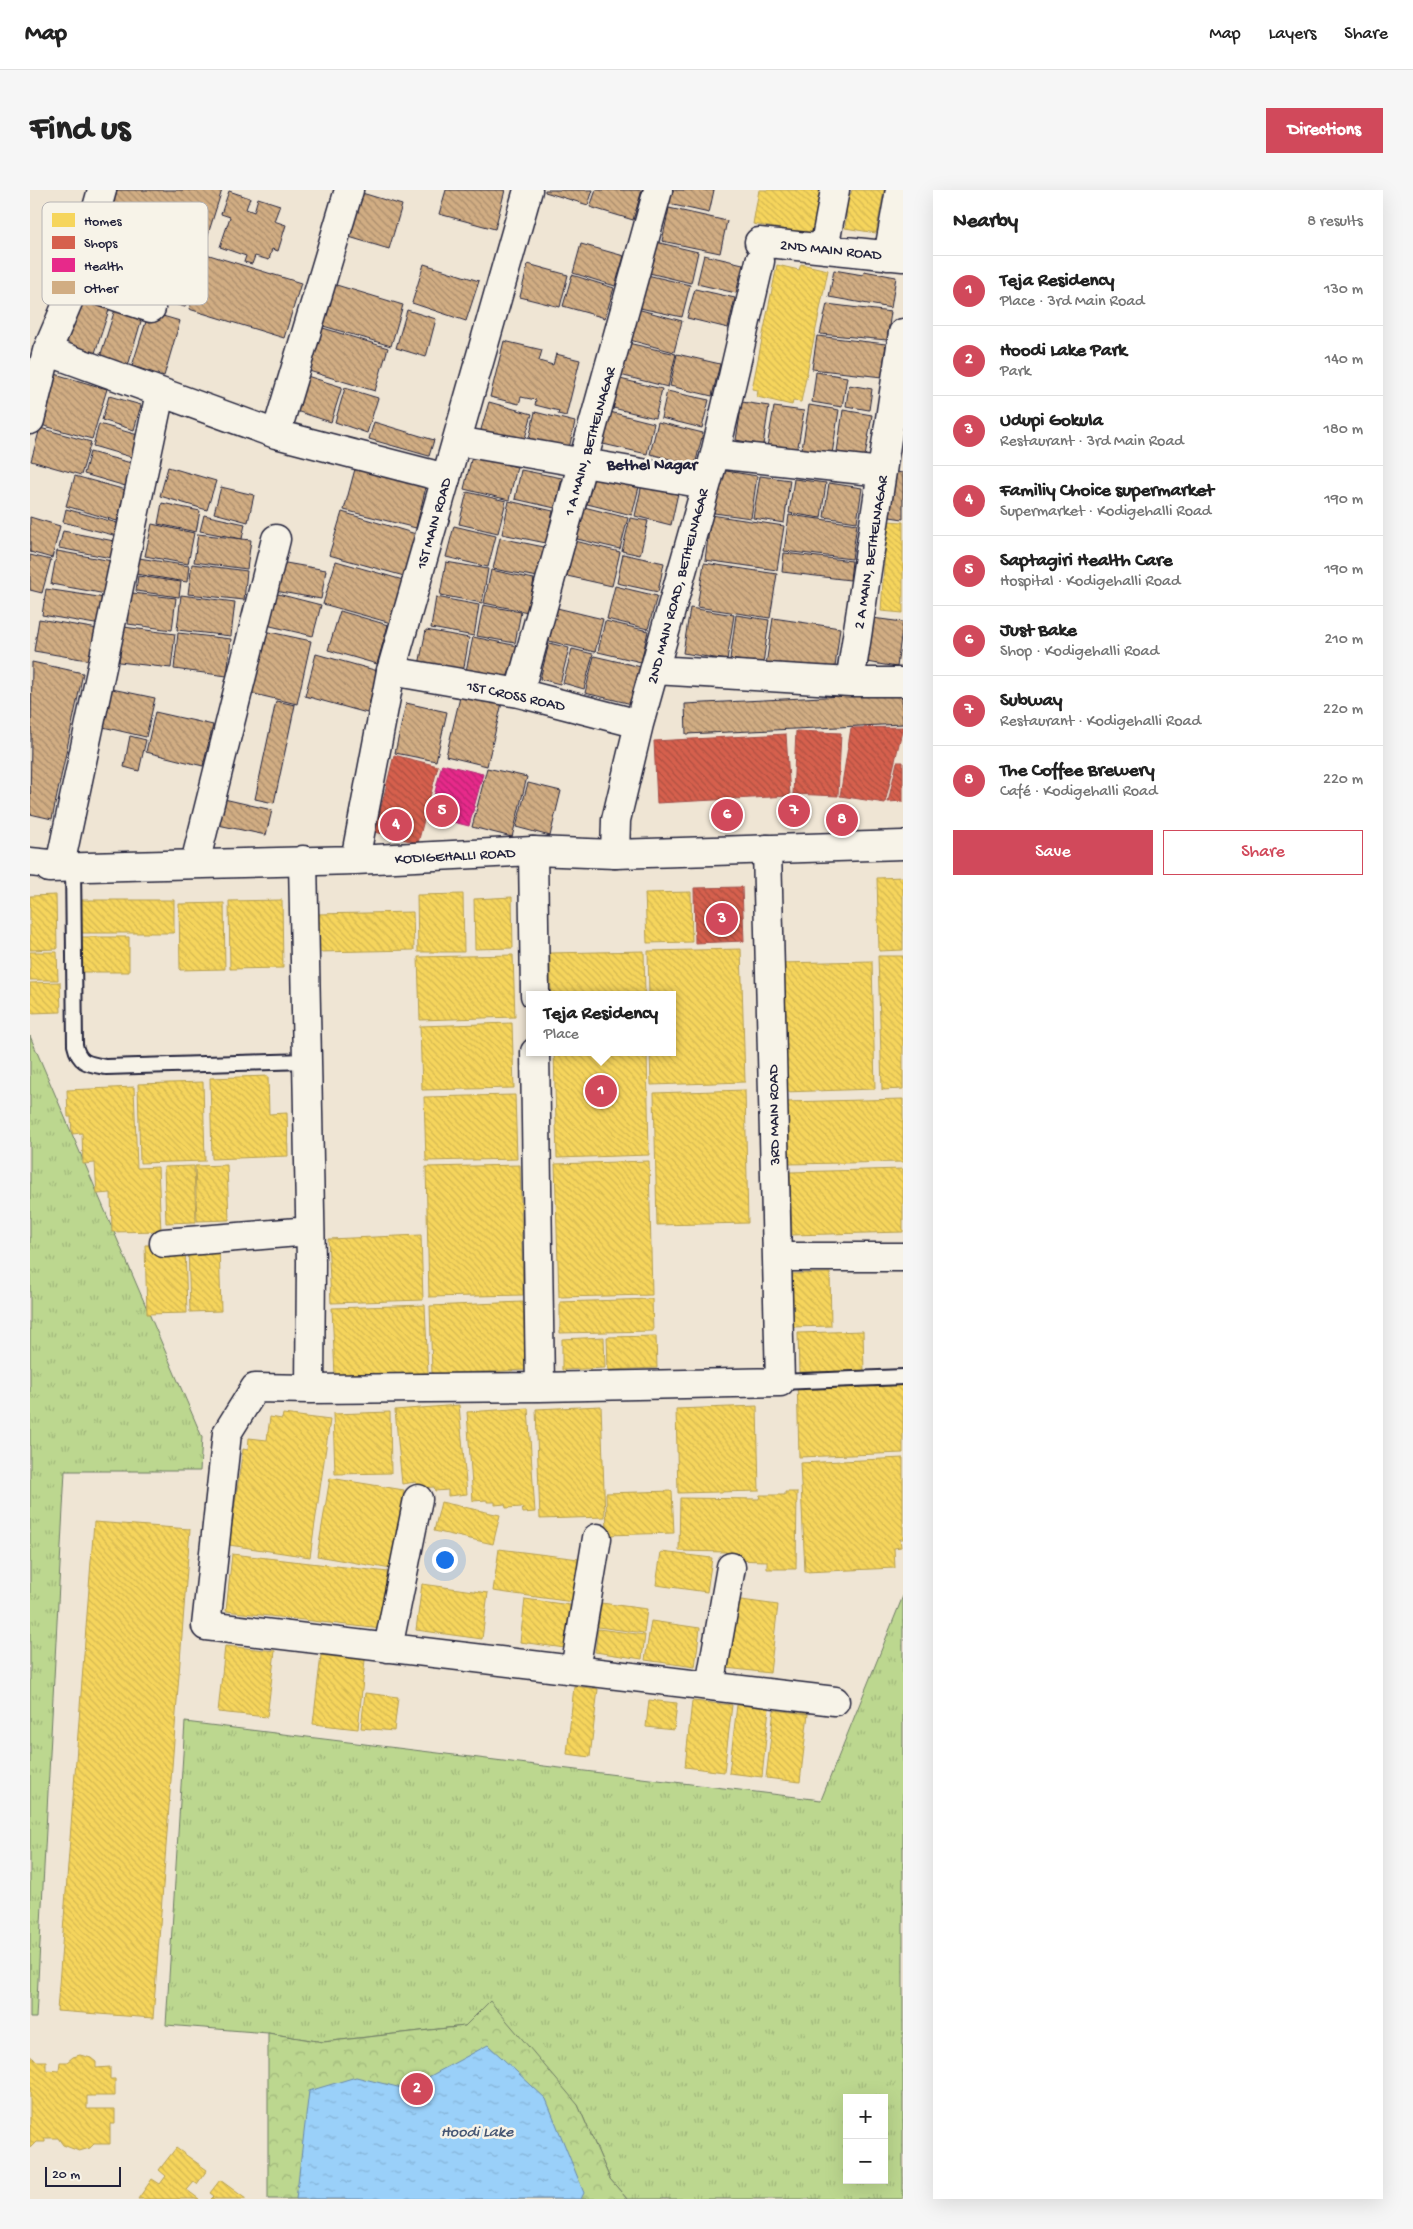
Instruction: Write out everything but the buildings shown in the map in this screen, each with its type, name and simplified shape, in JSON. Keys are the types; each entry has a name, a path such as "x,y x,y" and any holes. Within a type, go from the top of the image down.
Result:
{"street":[{"path":"276,434 349,190"},
{"name":"1ST MAIN ROAD","path":"355,860 391,671 528,190"},
{"name":"1 A MAIN, BETHELNAGAR","path":"519,692 658,190"},
{"path":"824,249 835,190"},
{"path":"896,256 900,190"},
{"name":"2ND MAIN ROAD","path":"759,251 824,249 896,256"},
{"name":"2ND MAIN ROAD, BETHELNAGAR","path":"615,854 616,820 639,724 714,454 759,251"},
{"path":"30,420 47,351 67,305"},
{"path":"143,305 152,308"},
{"name":"2 A MAIN, BETHELNAGAR","path":"850,682 890,465 903,333"},
{"path":"47,351 276,434 446,478"},
{"path":"66,866 160,393"},
{"path":"457,441 705,484"},
{"path":"714,454 890,465"},
{"path":"195,863 276,539"},
{"path":"654,670 850,682 903,682"},
{"name":"1ST CROSS ROAD","path":"391,671 519,692 639,724"},
{"name":"KODIGEHALLI ROAD","path":"30,863 66,866 355,860 533,851 615,854 903,845"},
{"name":"3RD MAIN ROAD","path":"767,849 780,1382"},
{"path":"533,851 535,991"},
{"path":"303,860 310,1231 310,1390"},
{"path":"535,1056 540,1387"},
{"path":"164,1242 310,1231"},
{"path":"777,1256 903,1257"},
{"path":"780,1382 310,1390 255,1388 227,1433 206,1626 835,1701"},
{"path":"388,1648 418,1499"},
{"path":"575,1670 597,1538"},
{"path":"710,1686 731,1567"}],"lane":[{"path":"66,866 75,1045 77,1055 84,1063 106,1067 307,1061"},
{"path":"780,1382 903,1377"}],"green space":[{"path":"30,1036 202,1437 200,1471 65,1471 36,2018 30,2018"},
{"path":"903,1596 903,2199 627,2199 610,2179 578,2105 465,2026 323,2042 268,2033 166,2025 185,1722 821,1800"},
{"name":"Hoodi Lake","path":"490,2001 578,2105 610,2179 627,2199 268,2199 268,2033 323,2042 465,2026"}],"water":[{"name":"Hoodi Lake","path":"488,2045 546,2099 584,2193 581,2199 296,2199 309,2091 356,2077 406,2089"}],"place":[{"name":"Saptagiri Health Care","path":"442,811"},
{"name":"Subway","path":"794,811"},
{"name":"Just Bake","path":"727,815"},
{"name":"The Coffee Brewery","path":"842,820"},
{"name":"Familiy Choice supermarket","path":"396,825"},
{"name":"Udupi Gokula","path":"722,919"},
{"name":"Teja Residency","path":"601,1091"},
{"name":"Hoodi Lake Park","path":"417,2089"}],"district":[{"name":"Bethel Nagar","path":"652,463"}]}
